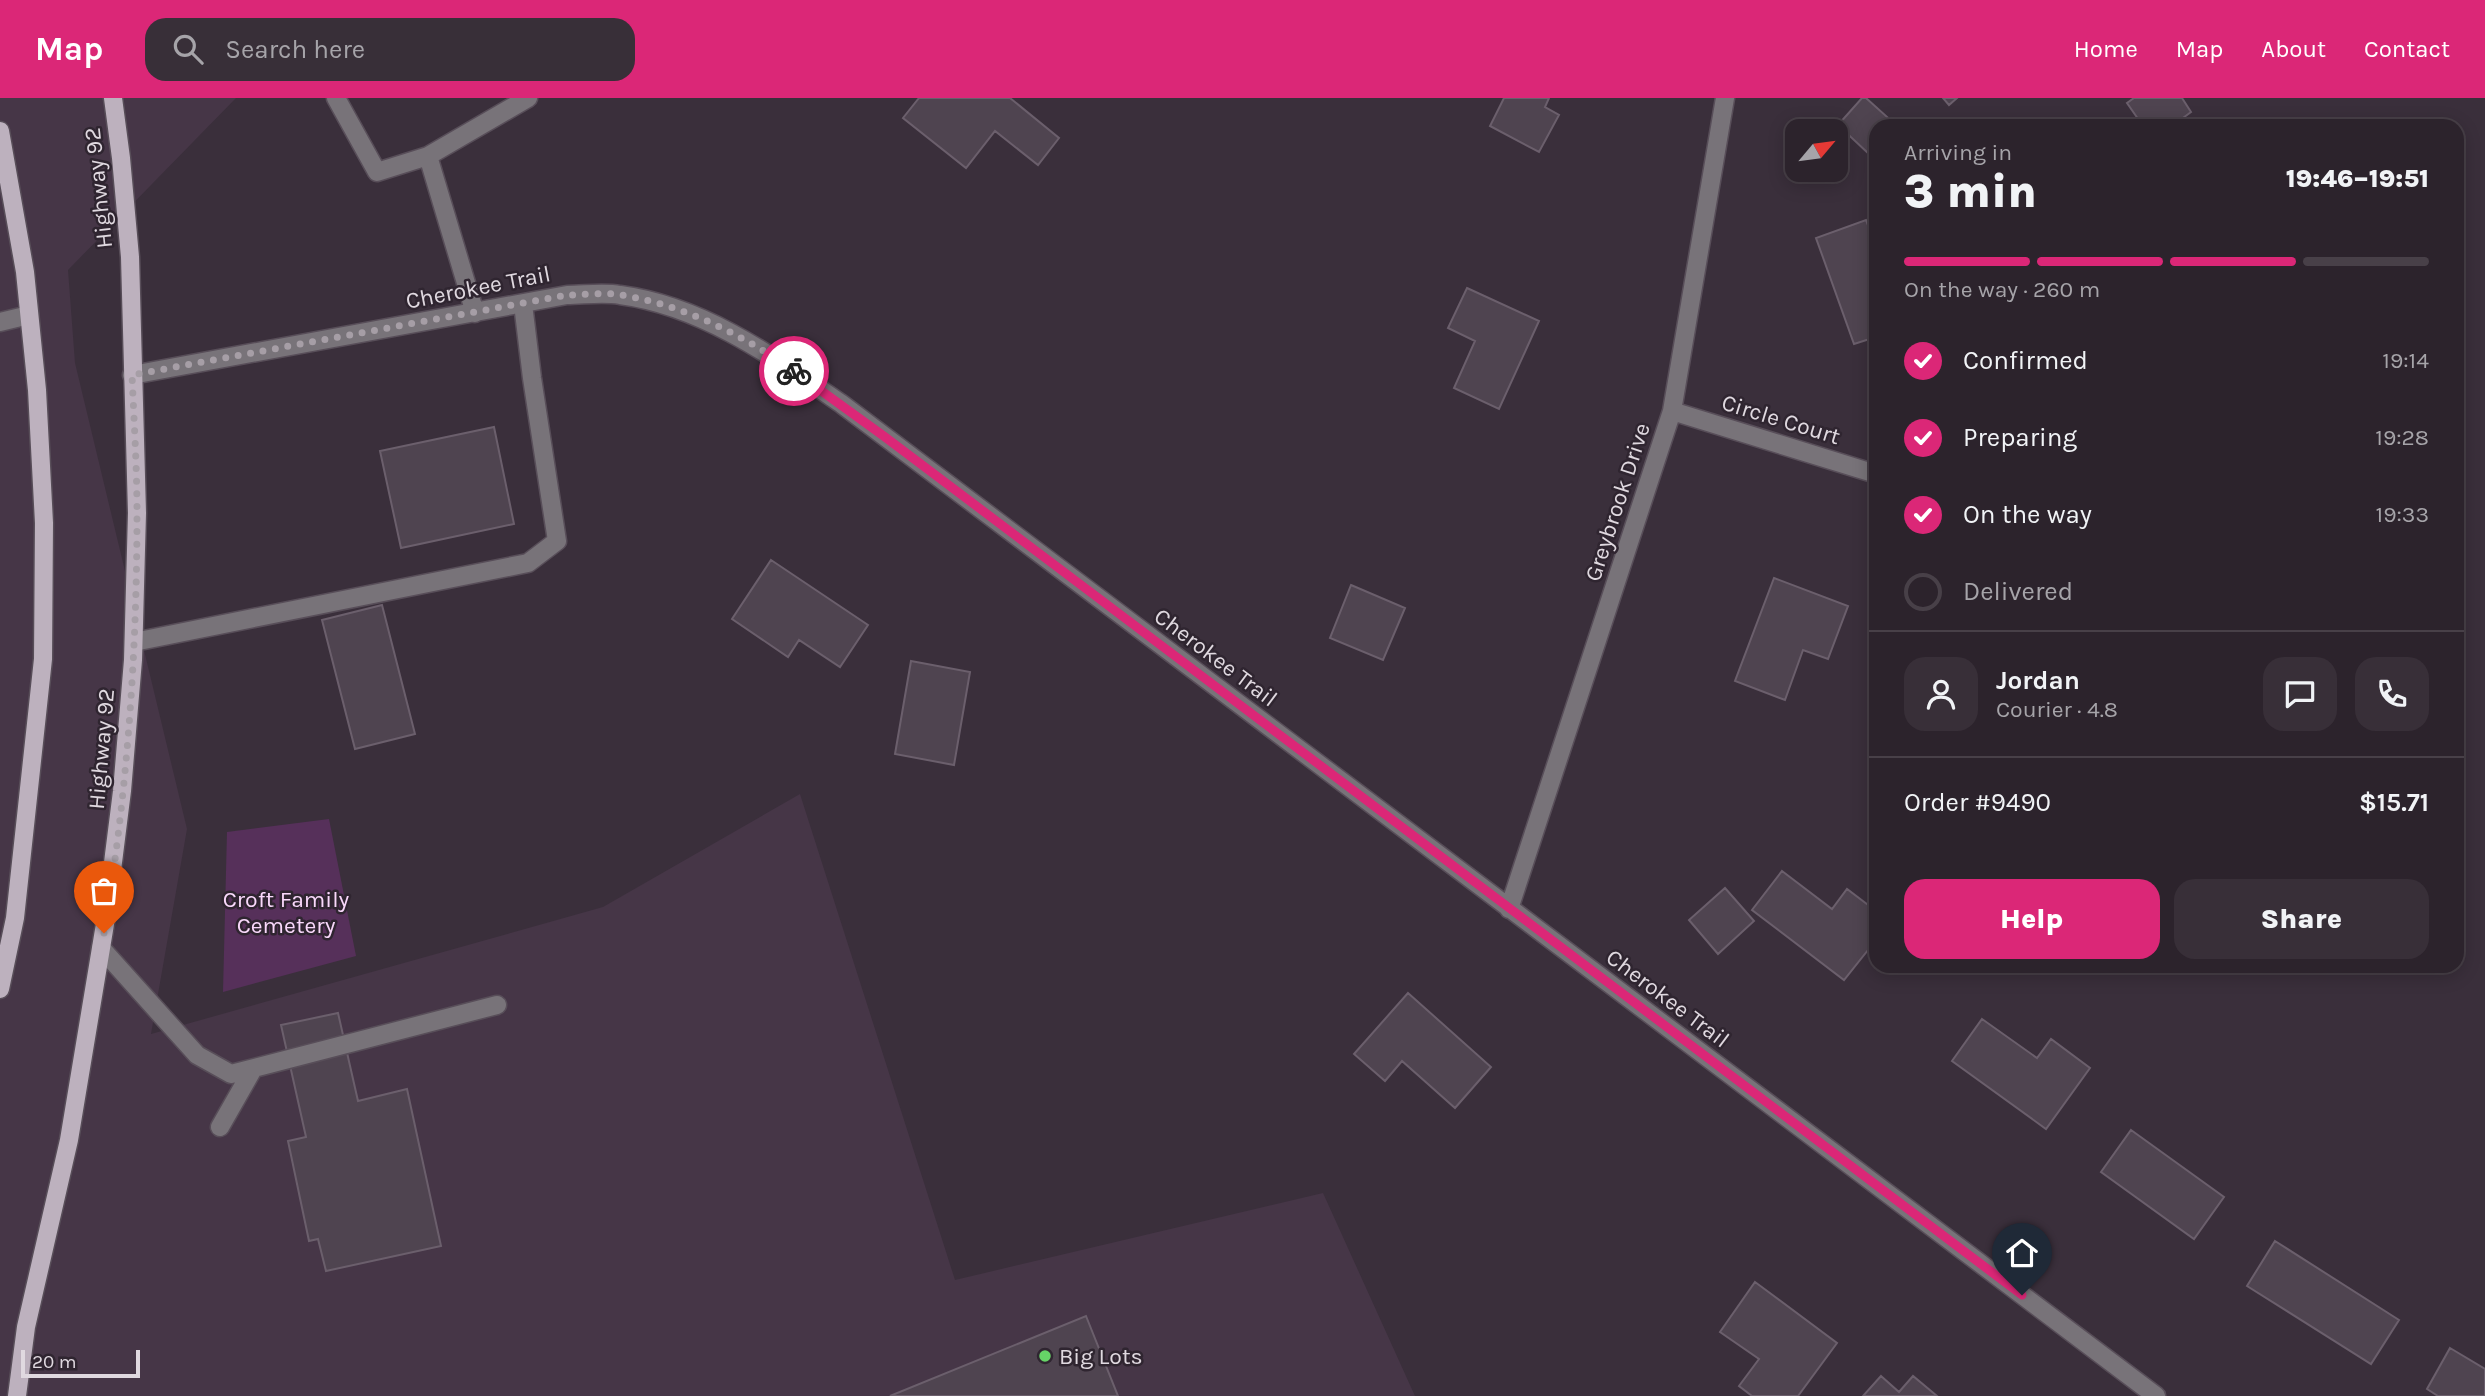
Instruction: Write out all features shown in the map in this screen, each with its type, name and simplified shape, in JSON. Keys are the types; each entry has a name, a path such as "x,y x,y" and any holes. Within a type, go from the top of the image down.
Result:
{"main road":[{"name":"Highway 92","path":"17,1396 26,1327 69,1140 101,948 122,791 134,642 137,513 130,257 113,98"},
{"path":"0,131 25,272 37,390 44,523 43,659 15,918 0,989"}],"street":[{"path":"336,98 377,172 428,156 528,98"},
{"name":"Greybrook Drive","path":"1509,909 1672,411 1725,98"},
{"path":"428,156 475,313"},
{"name":"Cherokee Trail","path":"132,375 567,295 619,295 671,307 728,331 785,365 885,437 2157,1396"},
{"path":"134,642 528,563 557,541 523,303"},
{"path":"0,322 29,316"},
{"name":"Circle Court","path":"1672,411 1869,472"},
{"path":"101,948 197,1055 230,1074 497,1005"},
{"path":"220,1127 253,1069"}],"shaded area":[{"path":"0,98 236,98 68,270 75,363 187,829 151,1034 603,907 800,794 955,1280 1323,1193 1415,1396 0,1396"}],"green space":[{"name":"Croft Family Cemetery","path":"329,819 356,956 223,992 227,832"}],"building":[{"path":"919,98 1010,98 1059,138 1038,165 995,131 966,168 903,118"},
{"path":"1504,98 1549,98 1545,107 1559,115 1539,152 1490,126"},
{"path":"1862,98 1866,98 1889,119 1869,119 1869,154 1848,134 1848,119 1843,119"},
{"path":"1943,98 1957,98 1949,105"},
{"path":"2134,98 2182,98 2191,112 2182,119 2138,119 2127,103"},
{"path":"1866,220 1869,228 1869,339 1854,344 1816,238"},
{"path":"1467,288 1539,321 1499,409 1454,388 1475,341 1448,328"},
{"path":"494,427 514,524 401,548 380,451"},
{"path":"771,560 868,625 840,667 799,640 788,657 732,619"},
{"path":"1774,578 1848,606 1828,659 1803,650 1785,700 1735,681"},
{"path":"1351,585 1405,608 1383,660 1330,638"},
{"path":"382,605 415,734 355,749 322,620"},
{"path":"911,661 970,672 954,765 895,754"},
{"path":"1782,871 1832,909 1847,889 1869,906 1869,949 1844,980 1752,910"},
{"path":"1725,888 1754,921 1718,954 1689,920"},
{"path":"1408,993 1491,1067 1455,1108 1402,1061 1385,1081 1354,1054"},
{"path":"338,1013 358,1101 407,1089 441,1246 326,1271 318,1239 309,1241 288,1141 306,1137 281,1025"},
{"path":"1982,1019 2037,1058 2051,1039 2090,1068 2046,1129 1952,1061"},
{"path":"2131,1130 2224,1197 2194,1239 2101,1172"},
{"path":"2275,1241 2399,1320 2371,1364 2247,1286"},
{"path":"1755,1282 1837,1343 1798,1396 1752,1396 1739,1386 1759,1359 1720,1332"},
{"name":"Big Lots","path":"1086,1316 1118,1396 890,1396"},
{"path":"2450,1348 2485,1369 2485,1396 2438,1396 2427,1389"},
{"path":"1881,1376 1899,1392 1913,1376 1937,1396 1863,1396"}],"way so far":[{"path":"104,933 122,791 134,660 137,513 132,375 567,295 619,295 671,307 728,331 794,371"}],"place":[{"name":"Big Lots","path":"1045,1356"}],"route":[{"path":"794,371 843,405 2022,1295"}]}
